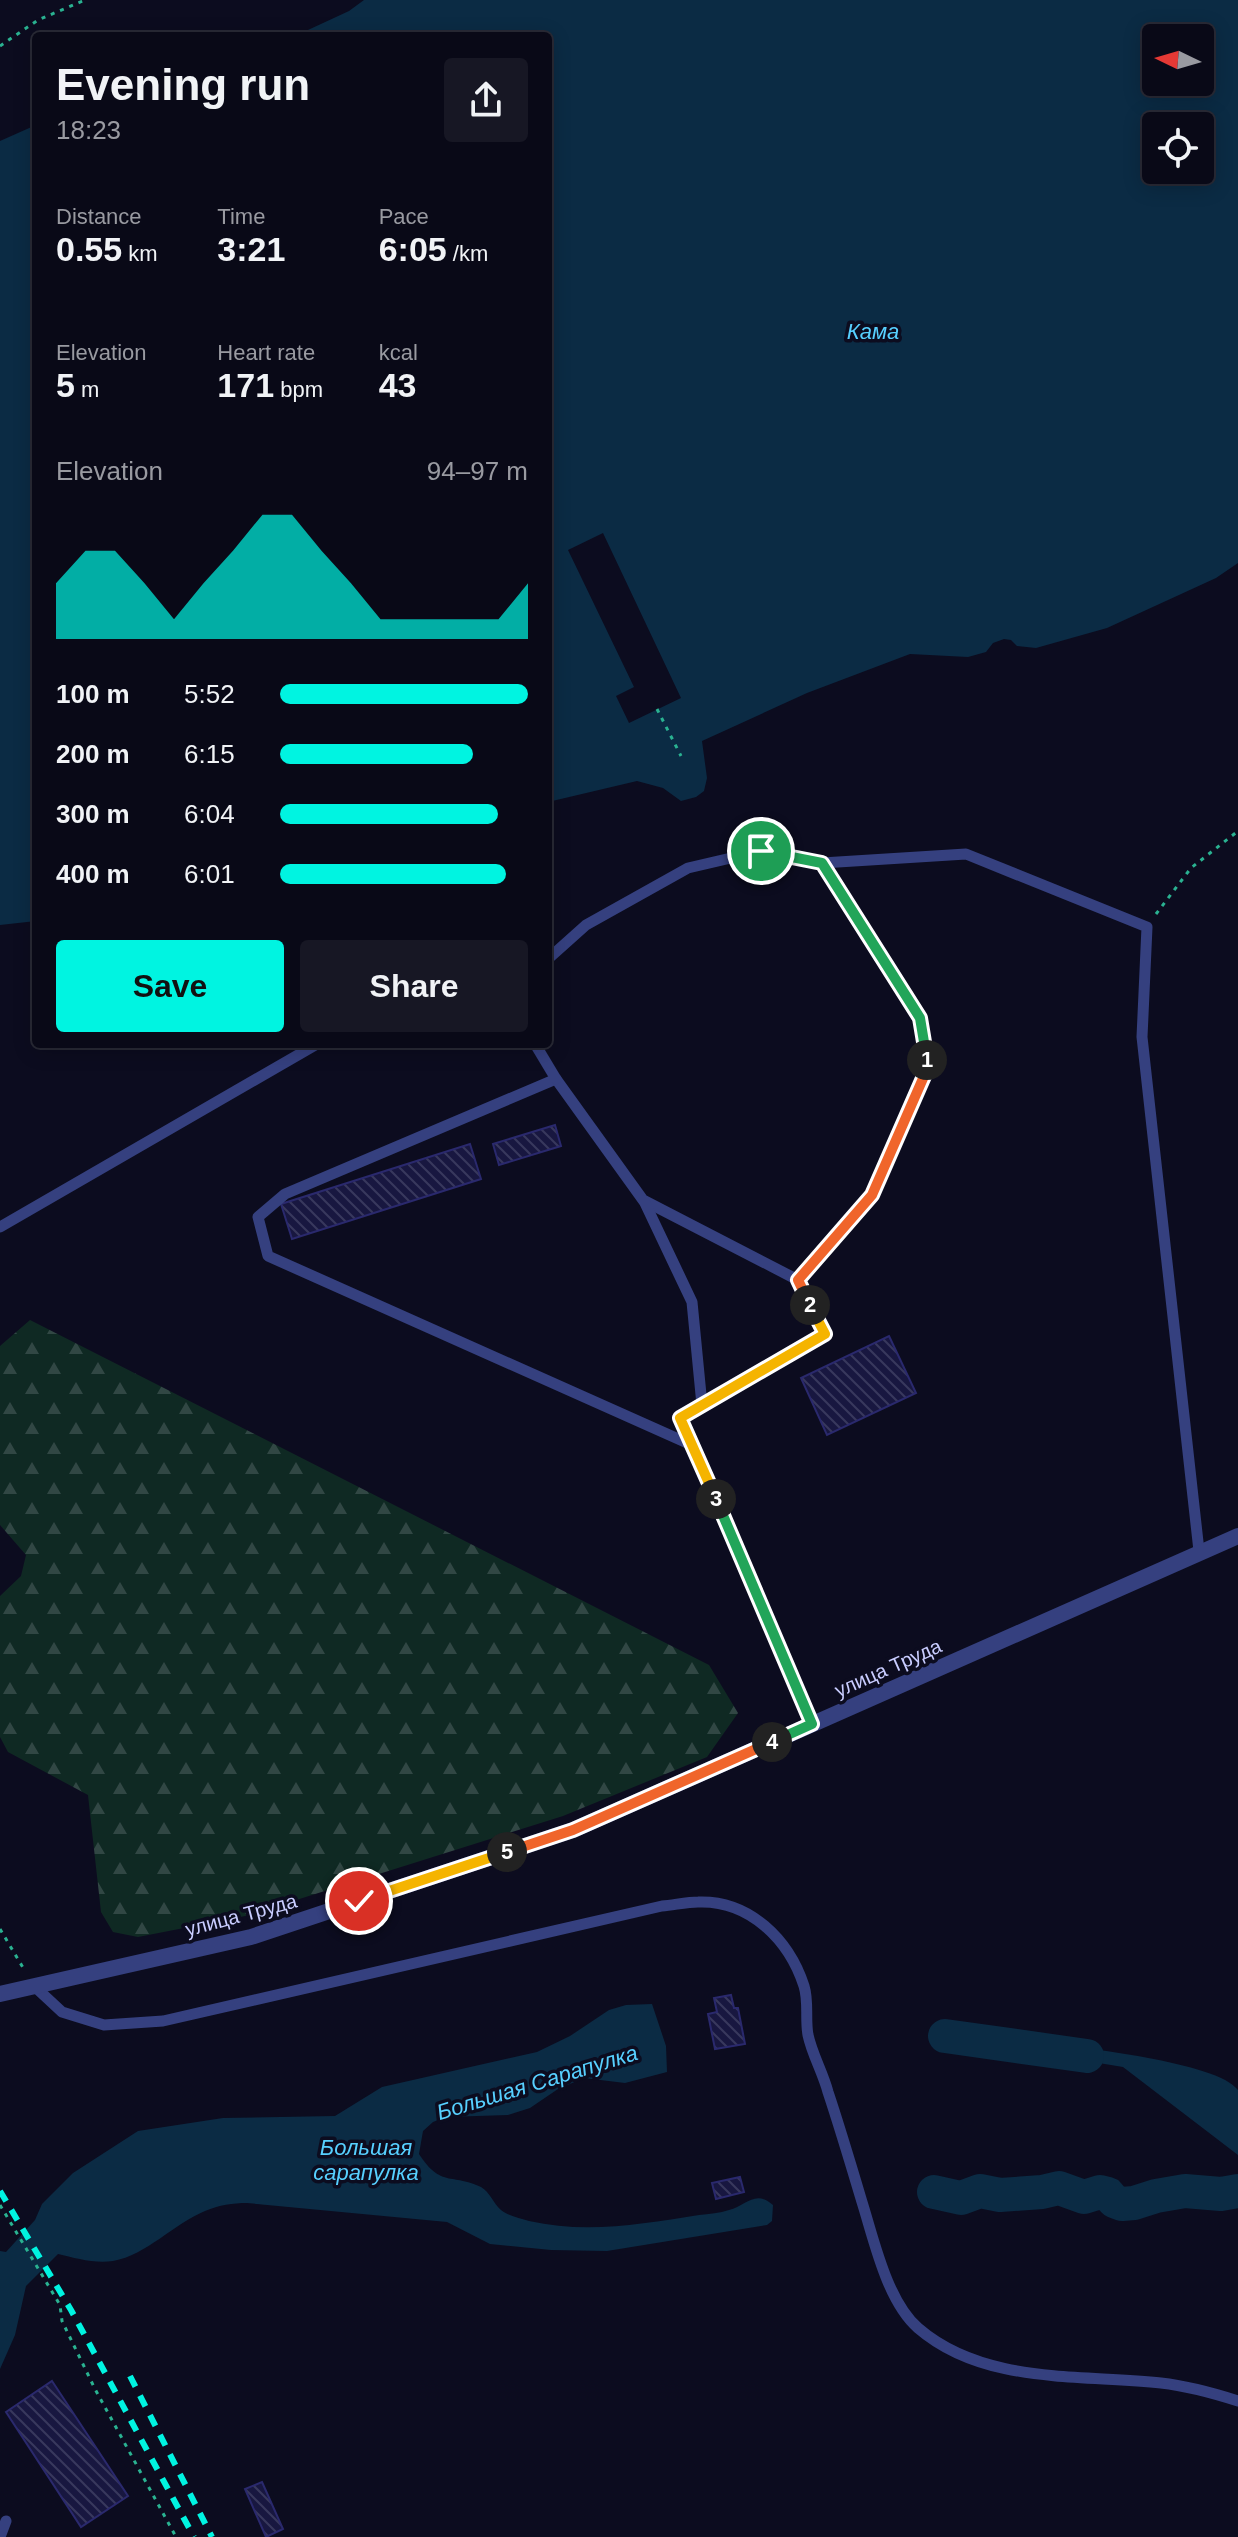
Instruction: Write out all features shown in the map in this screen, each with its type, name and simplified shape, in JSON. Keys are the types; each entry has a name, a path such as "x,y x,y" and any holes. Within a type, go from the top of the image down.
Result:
{"street":[{"name":"улица Труда","path":"0,1994 251,1937 573,1830 1238,1536"}],"lane":[{"path":"552,955 586,925 688,868 761,851 822,863 966,854 1147,927 1142,1037 1199,1551"},
{"path":"798,1280 872,1195 928,1067 920,1018 822,863"},
{"path":"0,1227 310,1048"},
{"path":"537,1048 556,1079 643,1200 692,1302 702,1405"},
{"path":"556,1079 285,1194 258,1217 268,1256 694,1446"},
{"path":"643,1200 798,1280 825,1334 680,1418 812,1724"},
{"path":"33,1985 62,2012 104,2025 163,2021 662,1906 702,1902 737,1909 767,1925 790,1953 805,1989 808,2036 879,2257 894,2294 915,2325 942,2347 971,2361 997,2367 1165,2383 1238,2401"},
{"path":"0,2537 6,2521"}],"path":[{"path":"0,46 38,20 85,0"},
{"path":"657,709 681,756"},
{"path":"1147,927 1191,868 1238,831"},
{"path":"0,1929 33,1985"},
{"path":"0,2205 60,2305 62,2321 88,2375 176,2537"}],"green space":[{"path":"30,1320 709,1665 738,1713 707,1757 563,1816 245,1916 138,1937 113,1932 101,1912 88,1795 8,1752 0,1737 0,1596 21,1576 26,1555 0,1525 0,1346"}],"water":[{"name":"Кама","path":"364,0 1238,0 1238,563 1216,578 1107,628 1036,648 1017,646 1011,640 1004,639 993,643 986,652 968,657 910,654 807,693 702,741 707,778 704,791 696,797 681,801 663,788 637,781 552,801 552,32 304,32 349,11"},
{"path":"32,127 32,921 0,925 0,141"},
{"name":"Большая сарапулка","path":"652,2004 666,2046 667,2072 625,2083 584,2078 558,2089 530,2108 508,2115 446,2117 433,2122 423,2131 419,2154 434,2172 481,2187 504,2212 529,2221 572,2227 635,2224 722,2212 761,2198 773,2205 772,2221 767,2225 607,2251 551,2250 490,2244 447,2222 247,2203 226,2205 193,2217 125,2258 99,2262 58,2254 26,2286 15,2335 0,2369 0,2251 6,2252 35,2220 42,2204 73,2173 138,2131 223,2118 335,2116 382,2087 537,2052 570,2036 609,2010 626,2005"},
{"path":"1041,2043 1177,2064 1225,2080 1238,2090 1238,2155 1123,2067 1044,2054"},
{"path":"1184,2183 1213,2189 1238,2184 1238,2199 1206,2200 1178,2186"}],"pier":[{"path":"603,533 681,698 629,723 616,696 634,687 568,550"}],"building":[{"path":"555,1125 561,1146 499,1165 493,1144"},
{"path":"470,1144 481,1179 292,1239 281,1204"},
{"path":"889,1336 916,1393 827,1435 801,1378"},
{"path":"731,1995 734,2008 738,2008 745,2044 715,2049 708,2014 717,2012 714,1998"},
{"path":"740,2177 744,2192 716,2199 712,2183"},
{"path":"52,2381 128,2496 81,2527 6,2412"},
{"path":"262,2482 283,2529 266,2537 245,2489"}],"waterway":[{"name":"Большая Сарапулка","path":"945,2036 1087,2056"},
{"name":"Большая Сарапулка","path":"934,2192 961,2198 980,2191 1000,2195 1059,2188 1084,2197 1100,2192 1108,2194 1122,2204 1185,2191 1221,2194 1238,2191"}],"railway":[{"path":"0,2191 71,2310 194,2537"},
{"path":"130,2376 212,2537"}],"route":[{"path":"359,1901 573,1830 812,1724 680,1418 825,1334 798,1280 872,1195 928,1067 920,1018 822,863 761,851"}]}
